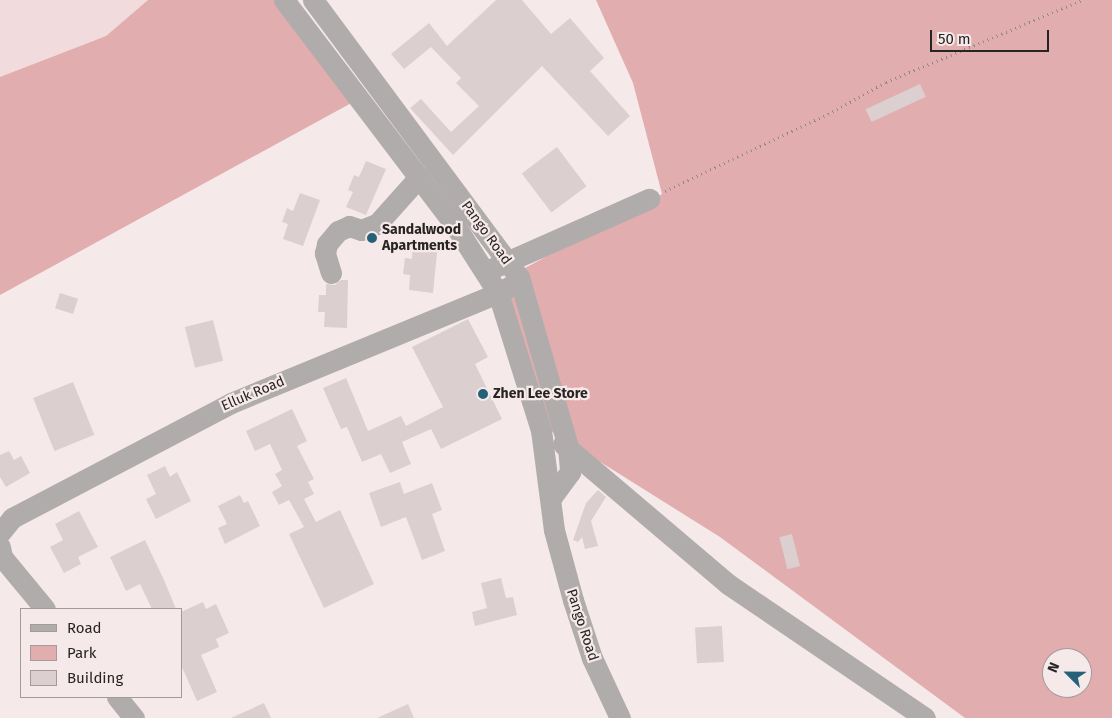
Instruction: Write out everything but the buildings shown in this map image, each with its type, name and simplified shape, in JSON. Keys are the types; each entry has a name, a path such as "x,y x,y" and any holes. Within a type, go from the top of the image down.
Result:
{"street":[{"name":"Pango Road","path":"284,0 419,177 487,273 498,293 541,430 543,462 551,498 554,530 573,600 592,658 620,718"},
{"name":"Pango Road","path":"313,0 384,91 504,261 520,280 568,447 570,472 551,498"},
{"path":"331,273 325,253 328,244 338,231 349,226 361,230 377,224 419,177"},
{"path":"487,273 504,261 649,199"},
{"name":"Elluk Road","path":"0,533 12,518 231,402 498,293 520,280"},
{"path":"541,430 568,447 728,584 925,718"},
{"path":"0,547 2,557 44,608"},
{"path":"118,698 134,718"}],"path":[{"path":"649,199 828,114 886,82 1082,0"}],"shaded area":[{"path":"0,0 148,0 106,36 0,77"}],"green space":[{"path":"148,0 290,0 366,95 0,295 0,77 106,36"},
{"path":"596,0 1112,0 1112,718 965,718 720,537 543,426 501,281 662,194 633,83"}],"place":[{"name":"Sandalwood Apartments","path":"372,238"},
{"name":"Zhen Lee Store","path":"483,394"}]}
